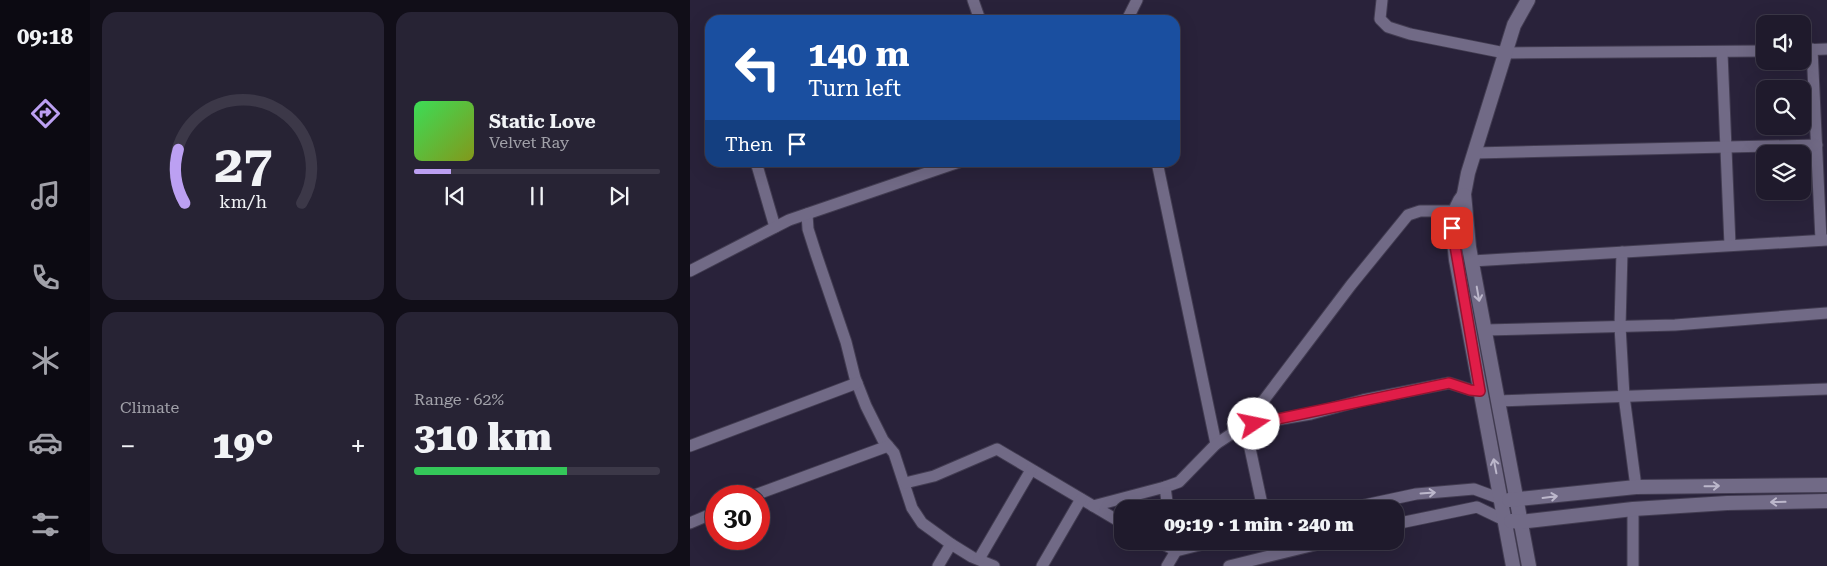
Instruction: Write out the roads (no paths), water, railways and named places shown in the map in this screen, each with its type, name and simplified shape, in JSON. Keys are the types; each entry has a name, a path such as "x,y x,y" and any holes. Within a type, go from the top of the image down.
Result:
{"street":[{"path":"973,0 978,15"},
{"path":"1129,15 1137,0"},
{"path":"1382,0 1380,19 1388,27 1410,34 1505,53 1756,51"},
{"path":"1528,0 1514,25 1468,173 1464,194 1458,202 1472,261 1528,566"},
{"path":"1811,50 1827,49"},
{"path":"1722,53 1730,245"},
{"path":"1472,261 1824,240 1809,70"},
{"path":"1475,153 1817,144"},
{"path":"757,167 775,227"},
{"path":"690,272 775,227 807,214 944,167"},
{"path":"1158,167 1216,444"},
{"path":"1093,506 1179,482 1216,444 1245,425 1398,225 1408,216 1420,211 1460,212"},
{"path":"1460,212 1452,228 1456,260 1513,566"},
{"path":"807,214 816,254 846,342 857,383 866,406 888,446 894,453 912,508 922,523 951,544 994,566"},
{"path":"1622,252 1620,326 1624,396 1636,487"},
{"path":"1485,330 1675,325 1827,313"},
{"path":"690,446 857,383"},
{"path":"1245,425 1311,414 1363,400 1449,383 1470,390 1480,391"},
{"path":"1498,401 1827,389"},
{"path":"1245,425 1261,500"},
{"path":"770,489 888,446"},
{"path":"905,484 934,476 997,449 1114,518"},
{"path":"979,559 1031,470"},
{"path":"1388,500 1416,494 1474,490 1501,499 1517,501 1636,487 1827,485"},
{"path":"1165,486 1167,500"},
{"path":"1042,566 1080,499"},
{"path":"1404,522 1477,507 1504,520 1520,522 1633,509 1727,503 1827,501"},
{"path":"1633,509 1633,566"},
{"path":"690,523 705,517"},
{"path":"938,566 951,544"},
{"path":"1167,566 1173,550"},
{"path":"1229,566 1294,550"}]}
